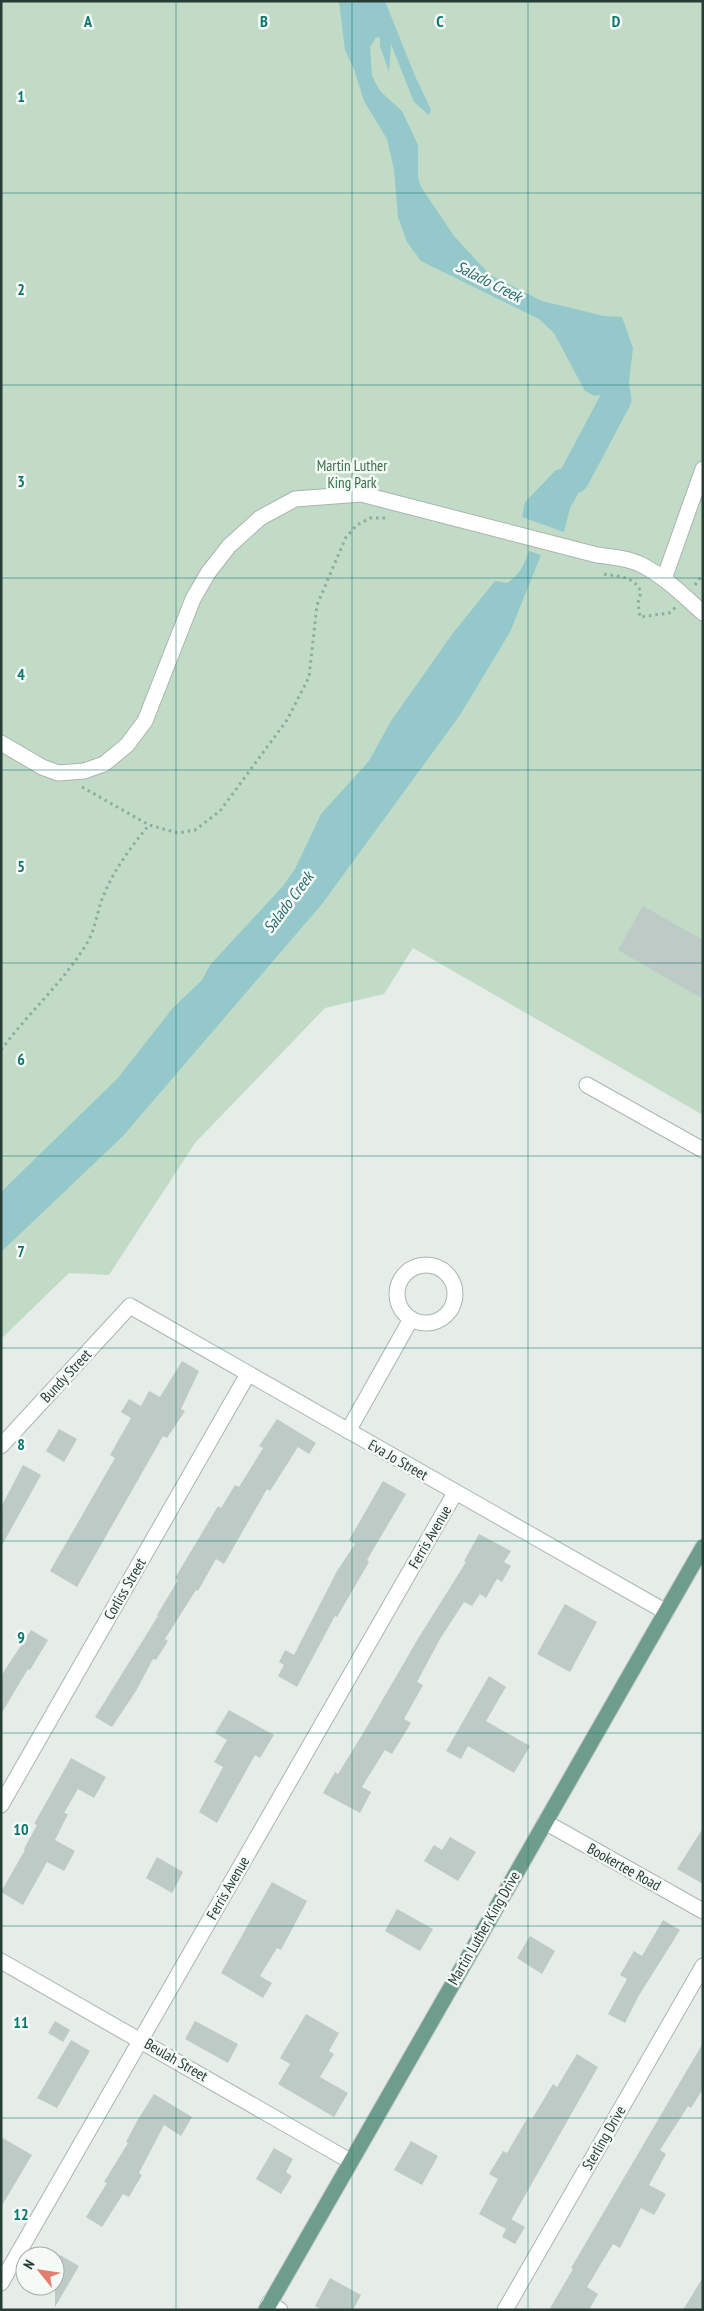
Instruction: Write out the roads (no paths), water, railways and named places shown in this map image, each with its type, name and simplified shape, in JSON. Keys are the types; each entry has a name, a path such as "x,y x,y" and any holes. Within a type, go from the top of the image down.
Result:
{"main road":[{"name":"Martin Luther King Drive","path":"272,2308 350,2161 703,1547"}],"street":[{"path":"664,579 703,470"},
{"path":"1,743 42,767 58,773 84,771 104,764 127,746 145,721 193,600 208,573 229,546 260,518 295,499 361,494 597,555 626,559 642,565 664,579 703,613"},
{"path":"587,1085 703,1150"},
{"name":"Eva Jo Street","path":"130,1306 666,1612"},
{"name":"Bundy Street","path":"1,1446 130,1306"},
{"path":"348,1431 411,1319"},
{"name":"Corliss Street","path":"1,1804 248,1374"},
{"name":"Ferris Avenue","path":"1,2283 455,1493"},
{"name":"Bookertee Road","path":"545,1822 703,1911"},
{"name":"Beulah Street","path":"1,1961 350,2161"},
{"name":"Sterling Drive","path":"506,2310 703,1966"}],"water":[{"path":"339,1 385,1 415,76 431,110 429,115 414,102 391,44 389,72 380,46 380,38 376,37 370,47 372,76 380,91 402,111 418,145 418,177 421,187 454,236 490,275 542,301 604,316 622,317 633,348 627,398 612,434 570,508 564,532 522,517 525,502 556,470 575,465 605,426 611,412 611,393 595,396 585,391 554,333 539,319 421,261 407,242 398,217 394,169 387,139 364,101 354,69 345,50"},
{"path":"529,551 541,555 510,632 460,715 322,904 123,1136 1,1252 1,1192 118,1078 172,1009 202,980 210,965 283,886 295,869 321,814 369,761 391,721 453,633 495,581 507,583 515,577"}],"waterway":[{"name":"Salado Creek","path":"574,478 616,399 610,366"}],"park label":[{"name":"Martin Luther King Park","path":"352,474"}]}
